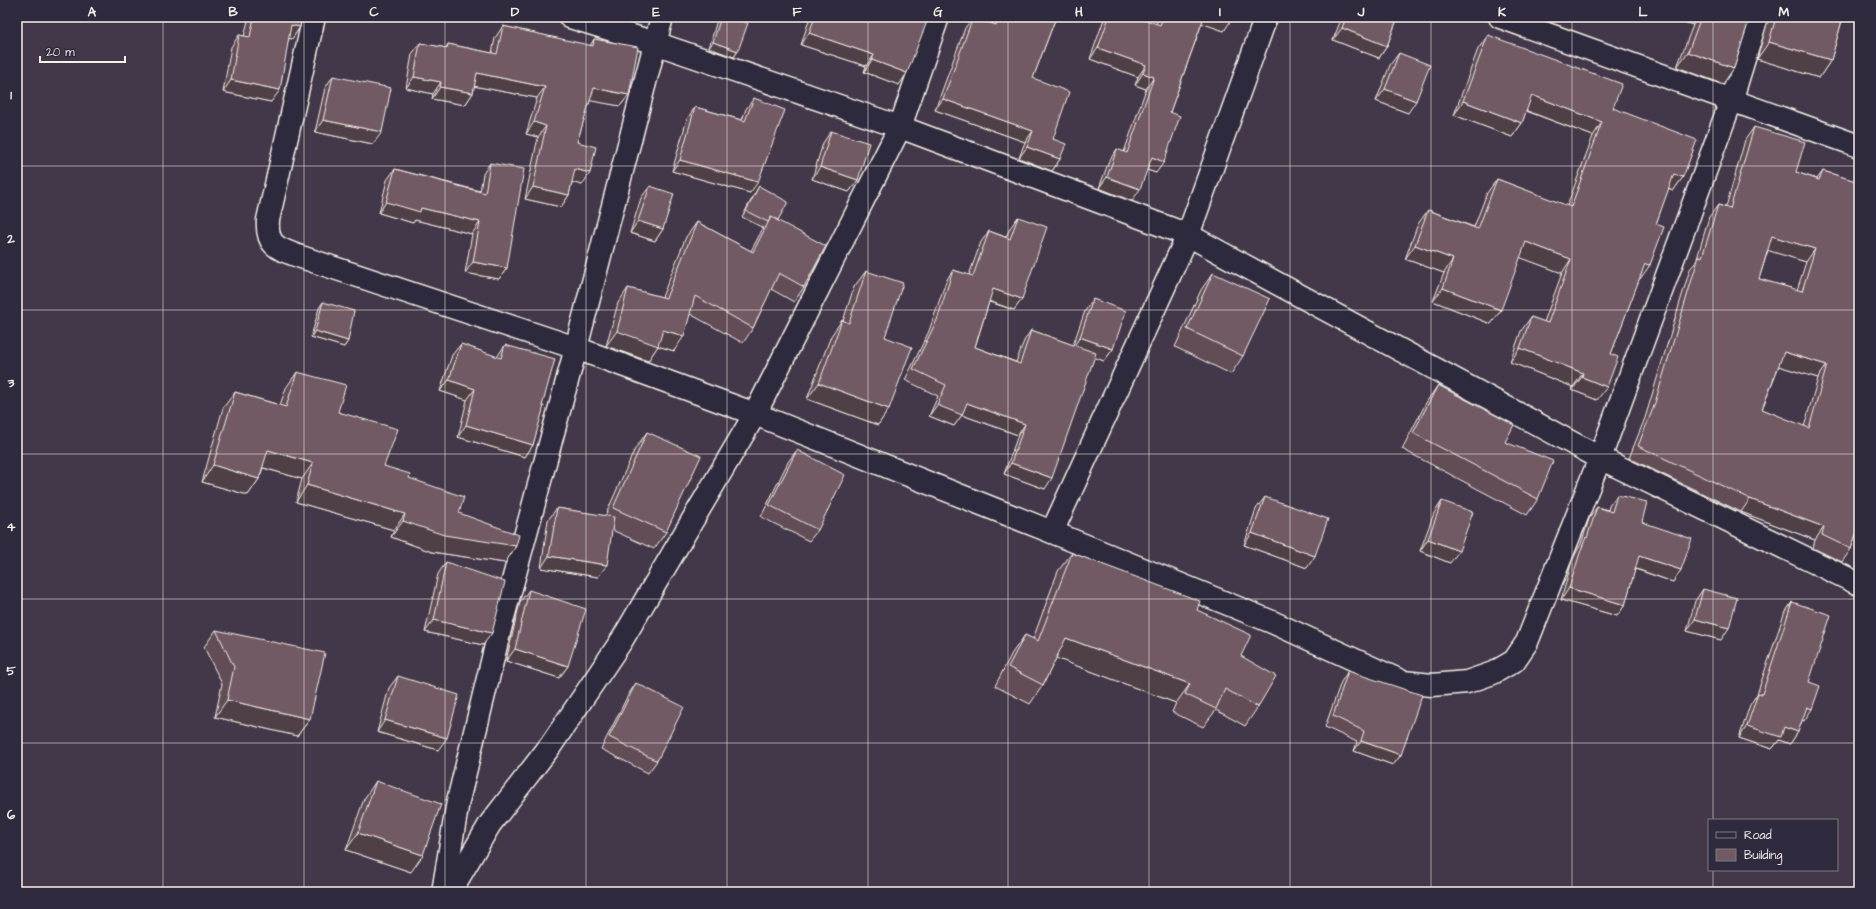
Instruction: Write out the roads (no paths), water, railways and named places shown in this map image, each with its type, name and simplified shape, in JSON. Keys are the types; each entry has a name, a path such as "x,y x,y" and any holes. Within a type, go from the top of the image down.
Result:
{"street":[{"path":"314,17 268,220 268,237 273,244 302,257 576,348 755,414 1052,532 1272,622 1403,682 1432,685 1467,682 1493,673 1514,661 1527,642 1600,458 1731,101 1757,17"},
{"path":"570,17 655,43 900,127 1188,235 1600,458 1859,584"},
{"path":"443,892 458,801 493,656 576,348 662,17"},
{"path":"450,892 490,824 551,745 622,640 755,414 900,127 938,17"},
{"path":"1052,532 1188,235 1266,17"},
{"path":"1500,17 1859,146"}]}
